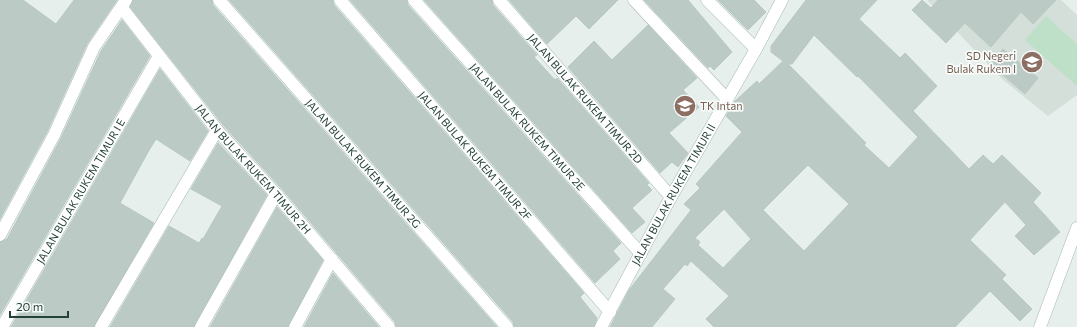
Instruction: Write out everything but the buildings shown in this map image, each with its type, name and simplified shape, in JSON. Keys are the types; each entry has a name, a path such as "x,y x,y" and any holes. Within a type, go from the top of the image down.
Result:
{"street":[{"name":"JALAN BULAK RUKEM TIMUR 2G","path":"219,0 507,327"},
{"name":"JALAN BULAK RUKEM TIMUR 2F","path":"340,0 610,312"},
{"name":"JALAN BULAK RUKEM TIMUR 2E","path":"414,0 641,254"},
{"name":"JALAN BULAK RUKEM TIMUR 2D","path":"499,0 670,197"},
{"path":"634,0 727,99"},
{"path":"707,0 756,49"},
{"name":"JALAN BULAK RUKEM TIMUR II","path":"601,327 670,197 756,49 782,0"},
{"path":"0,235 54,135 94,47 124,4"},
{"name":"JALAN BULAK RUKEM TIMUR 2H","path":"124,4 159,56 217,130 276,194 389,327"},
{"name":"JALAN BULAK RUKEM TIMUR I E","path":"2,327 159,56"},
{"path":"100,327 217,130"},
{"path":"201,327 276,194"},
{"path":"1040,327 1077,228"},
{"path":"295,327 332,260"}],"shaded area":[{"name":"SD Negeri Bulak Rukem I","path":"927,0 1061,0 1077,15 1077,95 1048,116 1002,79"}],"green space":[{"path":"1046,16 1077,44 1077,86 1025,40"}],"place":[{"name":"SD Negeri Bulak Rukem I","path":"1032,62"},
{"name":"TK Intan","path":"685,106"}]}
